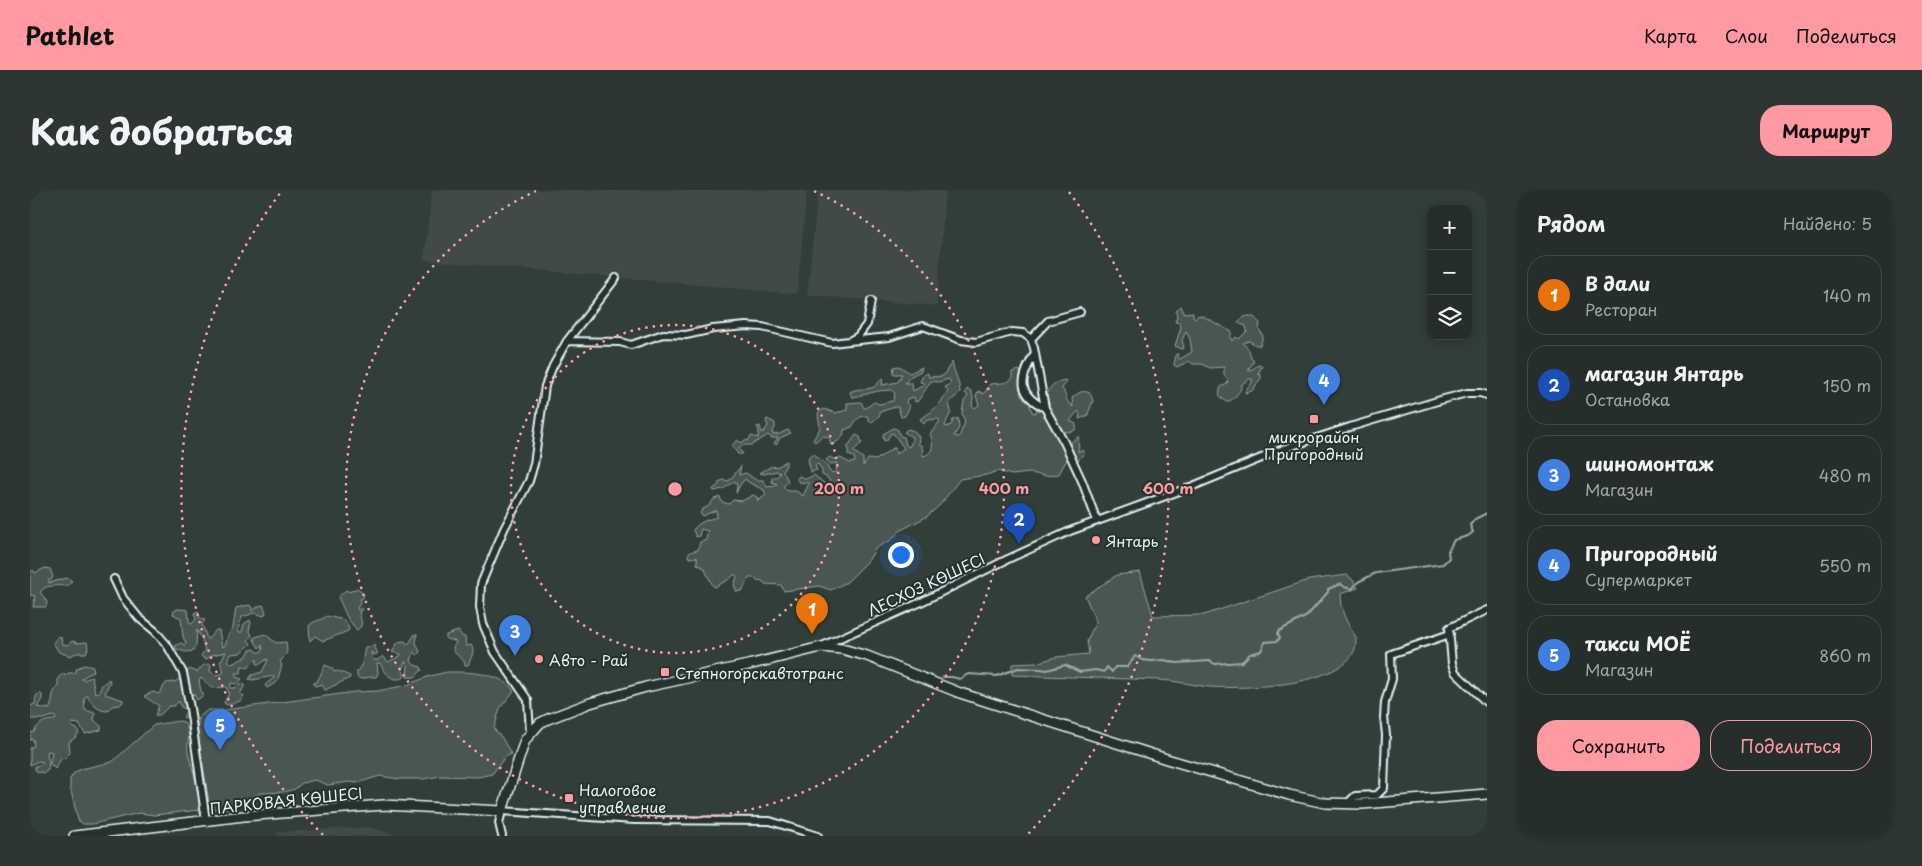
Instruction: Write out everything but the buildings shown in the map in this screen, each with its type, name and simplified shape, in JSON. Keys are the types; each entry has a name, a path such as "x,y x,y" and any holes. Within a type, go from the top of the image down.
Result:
{"street":[{"path":"530,732 528,700 495,652 483,624 481,584 504,529 529,481 534,464 546,386 552,366 567,341 616,278"},
{"path":"849,341 858,336 867,324 871,301"},
{"path":"1031,339 1048,321 1080,312"},
{"path":"567,341 620,342 631,345 663,334 686,335 713,329 746,326 762,327 832,342 888,337 923,326 961,340 976,342 1012,332 1023,332 1031,339 1045,408 1064,442 1082,481 1097,521"},
{"path":"1035,353 1024,373 1022,381 1032,402 1045,408"},
{"name":"ЛЕСХОЗ КӨШЕСІ","path":"821,647 920,603 1008,559 1070,531 1193,486 1308,440 1467,393 1487,395"},
{"path":"114,578 123,598 138,618 155,631 167,645 183,673 190,708 206,821"},
{"path":"1487,610 1449,628 1452,664 1455,672 1487,702"},
{"path":"1348,803 1355,796 1376,795 1384,788 1386,735 1384,717 1385,702 1392,680 1391,654 1450,634"},
{"path":"502,836 499,823 521,749 530,732 548,719 620,694 821,647 842,649 868,656 960,694 1252,785 1325,803 1398,802 1487,794"},
{"name":"ПАРКОВАЯ КӨШЕСІ","path":"74,836 244,816 383,805 502,811"},
{"path":"502,811 634,820 770,821 818,836"}],"shaded area":[{"path":"432,190 807,190 797,294 424,260"},
{"path":"818,190 945,190 937,306 807,295"},
{"path":"1181,306 1184,313 1193,312 1195,318 1199,315 1203,316 1232,332 1230,337 1232,341 1236,337 1239,339 1247,331 1246,326 1238,323 1243,318 1253,317 1260,323 1259,329 1263,336 1260,345 1249,341 1243,343 1254,361 1248,370 1258,365 1262,366 1258,374 1261,375 1261,378 1252,391 1245,393 1252,383 1252,379 1249,379 1242,384 1235,397 1227,402 1220,395 1221,387 1227,384 1228,381 1224,375 1224,367 1210,368 1202,364 1193,364 1189,361 1177,367 1174,365 1176,354 1178,354 1180,359 1192,352 1190,339 1186,331 1182,340 1184,348 1175,346 1181,327 1180,323 1175,322 1177,317 1176,311"},
{"path":"952,362 960,393 949,402 951,412 945,425 946,427 951,425 953,420 958,418 959,428 954,436 959,437 965,422 962,413 964,401 968,396 965,393 967,389 971,391 973,397 972,406 975,408 979,405 976,396 978,391 984,394 990,384 1010,381 1012,379 1012,372 1019,370 1023,375 1024,381 1020,393 1025,400 1031,400 1032,412 1036,413 1037,406 1044,413 1050,403 1045,403 1047,394 1057,382 1066,380 1067,382 1062,388 1067,401 1073,407 1072,398 1074,396 1083,392 1090,393 1093,401 1087,416 1079,419 1080,414 1078,411 1070,421 1076,424 1076,429 1072,432 1061,431 1057,434 1057,438 1064,442 1064,448 1079,436 1078,452 1082,450 1084,453 1077,462 1073,456 1066,461 1059,474 1047,476 1030,473 1012,475 998,471 960,479 940,505 926,517 901,530 891,540 876,548 868,561 847,582 831,590 819,586 784,591 781,585 765,584 761,580 757,581 754,578 748,578 743,590 737,592 734,585 737,577 735,574 716,587 713,586 704,568 697,564 697,557 689,558 690,552 698,550 700,542 706,540 708,531 701,529 699,536 696,537 693,530 701,523 717,517 716,510 703,516 700,513 714,499 720,497 722,502 729,504 733,500 742,501 753,495 757,497 758,501 766,495 764,490 745,479 736,493 737,485 735,481 723,489 714,491 713,489 719,485 719,482 723,480 729,481 741,466 739,475 746,473 756,480 763,480 767,487 776,486 777,484 772,482 772,477 777,477 780,473 776,471 760,473 770,467 779,466 786,461 783,471 788,481 783,487 788,491 796,491 803,496 809,483 799,482 797,479 799,476 806,479 814,475 825,484 830,482 828,478 822,475 822,470 818,464 815,465 817,470 811,472 808,459 810,455 814,454 826,464 830,472 836,473 837,463 831,464 826,460 830,457 833,459 840,458 850,463 855,462 854,457 848,455 848,446 856,435 860,437 862,443 853,451 863,458 863,466 868,459 876,460 893,448 895,448 896,454 904,448 893,433 884,441 883,434 894,428 898,430 900,436 904,437 906,445 909,447 912,437 904,432 908,429 914,431 919,437 918,444 922,446 923,456 927,455 931,450 932,444 930,434 940,421 938,419 927,420 924,424 920,419 941,402 948,391 945,387 951,383 949,379 938,382 931,381 918,401 915,402 914,397 907,399 906,403 910,406 905,416 901,417 898,407 895,407 880,412 880,415 871,423 867,416 861,417 856,420 852,427 844,430 842,438 831,445 829,437 822,436 815,442 813,440 820,428 818,413 824,409 835,413 847,410 847,403 861,402 864,408 866,408 874,402 879,404 893,401 895,394 892,390 878,391 854,397 852,397 850,392 874,387 883,378 882,385 898,382 902,374 893,374 894,367 899,366 910,373 922,367 921,371 911,376 905,383 912,383 913,391 924,385 924,383 920,382 923,375 928,373 929,377 943,376"},
{"path":"767,419 775,423 773,435 788,430 791,433 780,438 776,445 774,443 778,438 771,438 768,435 752,445 742,445 739,449 743,454 738,454 732,446 736,441 741,443 745,440 748,441 751,436 758,438 759,431 757,427 760,426 763,433 768,426"},
{"path":"45,568 50,569 53,577 48,581 49,583 67,578 72,581 68,585 49,586 43,589 40,592 47,602 46,607 33,607 35,596 30,595 30,573 33,570 35,573"},
{"path":"1140,572 1153,616 1204,615 1309,580 1347,575 1358,588 1340,594 1341,606 1345,617 1356,637 1355,649 1346,662 1331,671 1312,678 1266,686 1224,688 1160,680 1012,675 1012,664 1036,663 1056,657 1089,654 1087,641 1096,621 1085,596 1117,575"},
{"path":"357,588 364,594 357,608 358,610 362,608 363,610 359,612 361,626 357,630 348,619 338,597 346,590 349,592"},
{"path":"249,605 252,611 263,605 266,612 264,616 254,613 242,617 238,629 239,632 242,632 244,624 250,620 249,630 252,635 248,640 251,644 240,653 231,654 228,661 232,664 246,657 250,650 255,649 257,652 261,652 263,649 262,645 259,648 253,638 265,634 276,643 286,642 287,652 280,662 282,665 277,682 267,688 265,685 274,676 249,679 252,675 262,672 268,660 259,665 257,664 257,659 248,668 242,666 241,673 235,673 236,677 242,679 237,684 231,683 230,688 235,688 243,683 245,685 240,694 244,696 240,701 227,705 224,703 229,693 226,687 212,688 201,678 199,681 204,695 197,700 194,694 186,696 184,699 188,703 187,718 183,717 187,710 181,707 179,701 174,706 169,706 160,715 155,715 159,706 144,696 153,692 159,694 166,683 175,682 180,678 188,680 187,671 190,669 197,672 206,664 211,665 210,671 215,675 222,674 224,671 220,662 226,652 212,655 207,659 203,658 201,655 205,651 197,630 196,645 193,651 186,652 176,649 175,646 181,643 185,645 186,643 183,637 181,618 173,614 174,611 178,609 188,610 189,622 192,624 196,619 194,613 198,611 200,619 205,620 202,624 207,639 216,630 219,630 222,647 225,646 228,635 233,628 236,608"},
{"path":"327,616 344,620 349,628 348,631 323,641 315,636 310,641 309,626"},
{"path":"458,631 465,637 466,646 471,645 472,647 473,652 468,665 465,665 464,661 454,652 455,641 446,639 446,635"},
{"path":"415,634 417,634 416,643 420,652 417,655 414,652 411,661 414,665 421,667 422,670 415,677 407,677 408,664 405,662 402,669 405,676 403,678 392,678 386,673 380,663 377,663 378,673 376,677 361,679 357,677 365,647 374,645 377,654 374,655 371,652 373,660 378,660 383,656 388,662 401,654 392,652 398,642 405,641 408,645"},
{"path":"58,636 61,637 62,644 68,645 72,641 78,643 87,642 88,648 86,653 76,653 70,656 59,652 53,643"},
{"path":"84,665 93,667 94,671 82,678 83,680 92,677 95,693 99,692 102,685 109,679 105,694 123,700 123,702 120,705 112,706 108,711 104,711 95,706 87,695 84,699 85,710 95,713 94,720 101,726 101,730 85,734 79,724 72,723 72,727 77,729 79,733 69,742 70,753 61,759 55,769 50,764 52,752 48,751 48,770 44,773 38,773 35,766 43,762 38,761 30,765 30,748 34,746 33,739 30,740 30,733 34,732 42,723 55,720 56,718 54,716 43,719 30,719 30,706 35,704 36,696 40,693 42,699 37,707 49,709 58,685 58,678 64,673 65,676 68,673 75,673 77,668"},
{"path":"325,665 332,668 334,672 338,671 350,676 350,678 325,690 322,684 315,686 313,684 318,680"},
{"path":"447,672 484,674 501,680 514,691 500,708 494,729 502,738 511,754 505,757 492,774 478,777 441,776 423,779 399,779 380,776 357,783 349,782 328,785 315,780 302,783 295,789 284,792 260,793 234,808 210,809 197,727 199,717 208,710 225,710 355,692 378,691 407,685"},
{"path":"184,722 189,735 188,752 197,788 199,810 154,815 139,813 92,824 83,824 78,820 70,787 70,779 74,773 81,769 112,762 154,725"},
{"path":"369,827 401,836 277,836 278,832"}],"waterway":[{"path":"943,677 960,679 968,674 997,676 1018,668 1047,670 1065,665 1080,672 1096,670 1104,672 1107,667 1112,672 1115,667 1127,667 1135,656 1142,660 1164,660 1177,663 1210,661 1215,664 1242,662 1250,654 1261,651 1265,642 1277,641 1280,638 1279,631 1307,616 1328,592 1328,589 1340,584 1352,589 1358,582 1376,573 1443,564 1449,558 1448,551 1454,540 1468,536 1473,532 1470,525 1475,519 1487,513"}],"place":[{"name":"Пригородный","path":"1324,405"},
{"name":"микрорайон Пригородный","path":"1314,419"},
{"name":"Янтарь","path":"1096,540"},
{"name":"магазин Янтарь","path":"1019,544"},
{"name":"В дали","path":"812,634"},
{"name":"шиномонтаж","path":"515,656"},
{"name":"Авто - Рай","path":"539,659"},
{"name":"Степногорскавтотранс","path":"665,672"},
{"name":"такси МОЁ","path":"220,750"},
{"name":"Налоговое управление","path":"569,798"}]}
